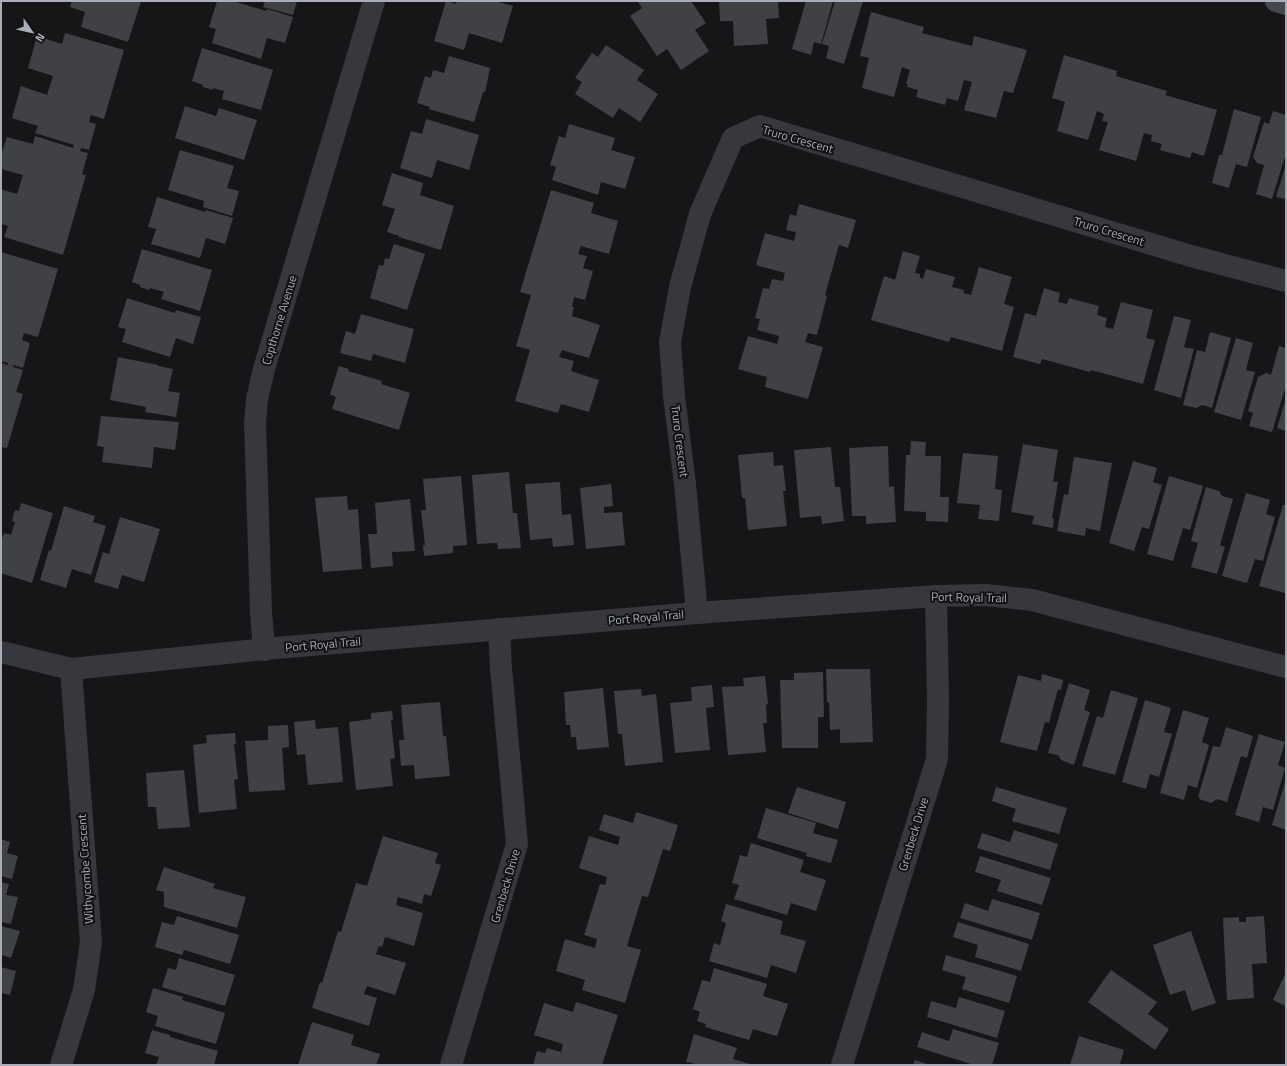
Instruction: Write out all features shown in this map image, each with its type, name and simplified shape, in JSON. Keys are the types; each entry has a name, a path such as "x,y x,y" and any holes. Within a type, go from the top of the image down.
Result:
{"main road":[{"path":"1276,1 1286,4"}],"street":[{"name":"Copthorne Avenue","path":"264,650 255,423 257,399 264,369 374,1"},
{"name":"Truro Crescent","path":"698,613 685,484 674,396 670,342 680,287 700,214 733,138 760,126 1210,261 1286,281"},
{"name":"Port Royal Trail","path":"1,652 71,669 499,629 936,596 986,595 1032,600 1286,667"},
{"name":"Grenbeck Drive","path":"842,1065 937,759 938,700 936,596"},
{"name":"Grenbeck Drive","path":"451,1065 517,844 501,668 499,629"},
{"name":"Withycombe Crescent","path":"62,1065 84,990 91,942 71,669"}],"building":[{"path":"72,1 141,1 128,42 81,27 85,12 70,7"},
{"path":"217,1 233,1 293,17 285,43 267,38 261,59 212,43 216,29 209,27"},
{"path":"265,1 297,1 293,15 263,7"},
{"path":"446,1 456,4 457,1 495,1 513,6 502,43 469,33 464,50 434,41"},
{"path":"691,1 706,23 695,30 709,51 681,70 667,49 657,56 630,16 642,8 638,2"},
{"path":"719,1 778,1 779,18 766,19 768,44 734,46 733,21 720,21"},
{"path":"806,1 833,1 821,44 814,42 811,55 792,49"},
{"path":"835,1 863,1 844,64 826,58 829,46 822,44"},
{"path":"871,12 924,27 922,33 972,46 974,36 1027,50 1013,93 1004,91 996,118 964,110 972,82 964,80 958,101 947,98 945,105 916,97 918,90 907,87 908,84 906,84 910,70 902,67 894,97 862,88 869,58 860,56"},
{"path":"65,33 124,50 104,119 91,115 89,122 96,124 89,150 81,148 80,151 88,153 82,174 86,175 63,255 4,237 8,226 1,224 1,189 17,194 23,175 1,169 1,155 7,137 33,144 35,136 73,148 74,145 35,133 38,126 12,118 21,86 47,95 53,76 28,68 37,36 62,44"},
{"path":"606,45 644,70 637,80 658,94 640,122 619,108 613,118 575,94 582,82 575,78 592,53 598,57"},
{"path":"202,48 273,70 261,110 222,99 224,91 203,87 203,85 192,81"},
{"path":"1064,55 1117,71 1116,76 1167,91 1165,95 1217,110 1204,156 1192,152 1190,158 1160,150 1162,144 1151,141 1152,135 1144,133 1136,161 1099,150 1108,122 1102,121 1104,114 1097,111 1088,140 1057,131 1065,102 1052,98"},
{"path":"449,56 490,68 485,92 483,92 474,122 429,109 430,107 417,103 425,76 431,78 433,70 444,73"},
{"path":"185,106 216,116 219,108 257,120 244,160 175,138"},
{"path":"1234,109 1261,117 1247,167 1236,164 1229,188 1212,183 1219,155 1222,155"},
{"path":"1273,111 1286,115 1286,153 1272,199 1256,194 1264,165 1257,163 1253,157 1264,122 1269,124"},
{"path":"426,119 479,135 469,170 437,160 432,178 400,168 411,131 422,134"},
{"path":"569,124 615,138 611,150 635,157 625,189 601,182 598,195 552,180 556,167 550,165 559,136 565,138"},
{"path":"180,150 234,166 227,188 239,191 232,216 203,207 204,201 168,190"},
{"path":"1286,164 1286,199 1276,197"},
{"path":"392,173 423,183 420,195 454,206 441,250 387,232 395,209 382,205"},
{"path":"551,190 594,203 591,213 618,221 609,254 581,246 578,254 587,256 583,268 593,271 585,300 574,297 572,316 600,325 589,358 562,350 559,357 574,361 571,371 599,380 589,412 561,404 558,413 515,401 530,350 516,346 531,295 520,292"},
{"path":"157,197 205,212 206,210 233,218 225,244 206,238 200,258 151,244 156,229 148,227"},
{"path":"799,204 856,220 848,248 839,245 825,295 827,296 817,335 808,333 805,342 823,347 808,399 765,387 767,377 738,369 748,336 777,344 779,336 757,330 760,319 755,318 763,288 769,289 772,279 783,281 785,273 756,265 765,233 794,241 796,232 786,230 790,214 796,216"},
{"path":"394,244 425,254 407,310 370,298 379,265 383,266 385,258 389,259"},
{"path":"142,249 212,270 200,311 161,299 164,292 150,288 149,290 132,282"},
{"path":"903,251 920,256 915,273 920,274 920,278 923,279 926,269 955,277 952,287 964,290 963,293 971,295 979,267 1012,277 1004,304 1014,307 1002,351 951,337 949,342 871,320 884,276 895,280"},
{"path":"1,252 58,269 38,337 24,333 22,340 30,343 23,368 14,365 13,367 23,370 16,392 23,394 7,448 1,447 1,363 8,365 8,363 1,361"},
{"path":"1044,288 1060,293 1058,302 1067,304 1069,298 1099,306 1097,315 1107,318 1105,327 1113,329 1121,302 1153,310 1146,338 1155,340 1143,384 1042,359 1040,364 1013,357 1025,313 1036,316"},
{"path":"127,298 175,313 176,310 201,317 193,344 176,338 170,357 122,342 126,329 118,327"},
{"path":"361,314 414,329 405,363 373,354 371,361 340,353 346,331 355,334"},
{"path":"1174,316 1191,320 1184,347 1194,349 1181,398 1154,390"},
{"path":"1210,332 1231,338 1212,408 1202,405 1196,408 1183,405 1197,350 1205,352"},
{"path":"1236,338 1253,343 1246,370 1255,372 1241,420 1214,412"},
{"path":"1279,346 1286,348 1286,385 1272,432 1249,426 1253,413 1248,411 1258,377 1266,373 1271,375"},
{"path":"118,357 173,369 168,391 180,393 176,417 145,412 146,407 110,400"},
{"path":"339,366 349,369 348,371 382,381 381,384 410,393 399,430 332,409 336,397 330,394"},
{"path":"1286,398 1286,431 1277,428"},
{"path":"101,416 179,422 175,450 154,447 152,468 102,462 104,447 97,446"},
{"path":"911,441 926,442 925,456 941,456 940,497 949,497 948,522 926,521 926,512 904,511 906,455 910,455"},
{"path":"1023,444 1058,450 1053,482 1058,482 1052,518 1054,519 1053,528 1032,524 1034,516 1011,512"},
{"path":"888,446 889,487 894,486 896,522 866,524 866,516 852,516 849,448"},
{"path":"831,447 835,487 840,487 844,521 822,524 821,516 800,518 794,450"},
{"path":"773,452 774,466 783,465 786,491 783,491 787,526 748,530 745,498 742,498 738,455"},
{"path":"963,453 998,456 995,489 1002,490 999,521 978,519 980,505 957,503"},
{"path":"1074,457 1112,463 1100,531 1086,528 1085,536 1057,531 1064,494 1068,495"},
{"path":"1133,461 1157,468 1153,482 1162,485 1149,529 1142,527 1134,551 1109,543"},
{"path":"509,472 513,513 517,513 521,548 498,549 497,543 477,544 472,475"},
{"path":"461,476 467,545 453,546 453,553 424,556 423,545 425,545 421,510 426,510 423,479"},
{"path":"1169,476 1203,486 1190,530 1183,528 1173,561 1147,554"},
{"path":"560,482 562,515 571,514 574,545 553,547 552,538 530,540 525,484"},
{"path":"611,484 613,506 604,507 604,513 622,512 625,545 586,549 580,488"},
{"path":"1206,487 1219,491 1222,496 1233,499 1220,545 1225,547 1217,574 1191,567 1198,543 1191,541"},
{"path":"1246,493 1270,500 1266,514 1275,517 1263,561 1255,559 1247,583 1222,576"},
{"path":"347,496 348,510 358,509 362,569 323,572 315,498"},
{"path":"410,499 415,551 392,552 393,566 371,568 368,534 377,534 375,503"},
{"path":"21,503 53,513 32,583 1,573 1,541 4,533 11,535 15,522 12,521 15,510 19,511"},
{"path":"1283,505 1286,505 1285,593 1259,586"},
{"path":"64,506 95,516 93,522 106,526 91,575 72,569 66,588 40,580 49,550 51,551"},
{"path":"120,517 160,529 144,582 122,575 118,589 94,582 103,552 109,554"},
{"path":"826,669 870,669 873,742 840,743 840,729 830,730"},
{"path":"823,672 824,717 818,717 818,748 782,748 780,680 794,680 794,673"},
{"path":"1042,674 1063,680 1061,690 1058,689 1049,723 1045,722 1037,751 1000,742 1018,675 1041,681"},
{"path":"765,676 768,704 766,705 767,723 763,723 766,752 728,755 722,687 744,686 743,678"},
{"path":"1069,683 1090,690 1084,710 1090,712 1074,765 1061,760 1058,755 1048,753"},
{"path":"712,685 714,707 706,708 710,750 675,753 670,703 692,701 691,687"},
{"path":"603,688 609,747 577,750 576,737 571,737 570,725 566,725 564,692"},
{"path":"641,689 642,696 656,694 663,762 625,766 622,734 618,734 614,691"},
{"path":"1111,690 1138,698 1115,775 1082,766 1097,716 1103,718"},
{"path":"1145,700 1171,708 1164,732 1172,734 1159,777 1150,774 1146,789 1122,782"},
{"path":"440,702 443,736 446,736 450,776 415,779 414,765 401,766 399,740 404,740 401,705"},
{"path":"1183,710 1209,718 1202,742 1209,745 1197,788 1188,785 1184,800 1160,793"},
{"path":"392,711 393,720 391,720 395,758 390,759 393,786 356,790 349,722 371,719 371,713"},
{"path":"315,720 316,729 338,727 343,782 308,785 305,754 297,755 294,722"},
{"path":"288,725 289,747 282,748 285,790 249,792 245,741 268,740 268,726"},
{"path":"1226,727 1253,736 1247,758 1241,756 1227,802 1217,799 1211,803 1199,799 1200,797 1198,797 1213,746 1220,747"},
{"path":"235,733 236,744 234,744 238,779 234,780 237,809 199,813 193,745 207,743 206,735"},
{"path":"1259,734 1285,742 1278,765 1285,768 1273,810 1263,807 1259,822 1235,815"},
{"path":"184,770 190,827 158,829 156,807 148,807 146,773"},
{"path":"1286,779 1286,830 1272,825"},
{"path":"797,787 846,802 838,829 788,813"},
{"path":"996,787 1067,808 1059,834 1012,821 1016,809 992,801"},
{"path":"766,808 816,823 813,833 838,840 831,863 806,856 807,853 757,838"},
{"path":"636,812 678,825 670,851 663,849 648,897 642,896 627,946 641,950 625,1003 582,990 585,980 556,971 565,939 595,948 597,939 584,935 600,884 605,885 607,877 579,868 589,836 618,845 620,837 599,830 604,814 633,823"},
{"path":"1014,830 1058,844 1050,870 977,848 982,833 1010,842"},
{"path":"383,836 438,853 435,863 441,865 431,896 424,894 422,904 398,897 396,905 423,913 414,946 385,937 382,947 379,946 376,954 406,963 395,995 367,986 364,994 377,998 369,1026 312,1008 320,982 322,983 338,931 341,932 356,883 367,886"},
{"path":"1,839 10,842 7,853 18,856 12,879 1,876"},
{"path":"751,843 804,860 800,872 826,880 816,911 791,903 787,915 734,899 739,885 732,883 740,855 747,857"},
{"path":"980,856 1051,878 1042,905 997,891 1001,880 975,872"},
{"path":"164,867 215,884 213,888 246,897 237,928 164,907 164,892 156,890"},
{"path":"1,882 9,884 6,895 18,897 11,924 1,922"},
{"path":"992,899 1040,913 1032,940 960,918 965,903 988,911"},
{"path":"726,904 783,921 780,934 806,941 796,973 771,965 767,978 709,961 714,943 720,945 726,923 721,921"},
{"path":"177,916 239,935 230,964 184,950 182,955 155,947 162,922 174,925"},
{"path":"1264,916 1267,963 1252,964 1254,998 1227,1000 1223,918 1239,917 1239,922 1246,922 1246,917"},
{"path":"958,922 1029,944 1021,971 975,957 978,945 953,937"},
{"path":"1,926 20,931 11,958 1,955"},
{"path":"1191,931 1216,1003 1192,1011 1185,990 1170,995 1153,945"},
{"path":"946,955 1017,976 1009,1003 962,989 966,977 942,970"},
{"path":"179,958 235,975 225,1006 162,987 168,968 176,970"},
{"path":"1,967 16,971 10,995 1,993"},
{"path":"714,968 767,984 763,996 788,1004 777,1036 753,1029 749,1040 705,1027 706,1024 697,1021 700,1012 693,1009 702,980 710,982"},
{"path":"1111,970 1157,1002 1148,1014 1169,1029 1155,1050 1088,1002"},
{"path":"1286,972 1286,1006 1273,1000"},
{"path":"153,988 183,997 182,1000 225,1013 216,1044 155,1026 158,1016 146,1012"},
{"path":"959,997 1005,1011 997,1038 927,1017 931,1001 956,1008"},
{"path":"576,1002 618,1015 602,1065 533,1065 537,1051 545,1053 547,1048 561,1052 563,1044 534,1035 544,1003 573,1012"},
{"path":"312,1022 354,1035 351,1045 380,1054 376,1065 298,1065"},
{"path":"953,1029 999,1043 992,1065 974,1065 917,1047 922,1032 949,1041"},
{"path":"152,1030 170,1035 170,1037 218,1051 214,1065 156,1065 159,1057 145,1053"},
{"path":"694,1034 737,1048 733,1059 753,1065 692,1065 693,1063 686,1062"},
{"path":"1079,1036 1124,1050 1120,1064 1123,1065 1070,1065"},
{"path":"915,1060 930,1065 913,1065"}]}
